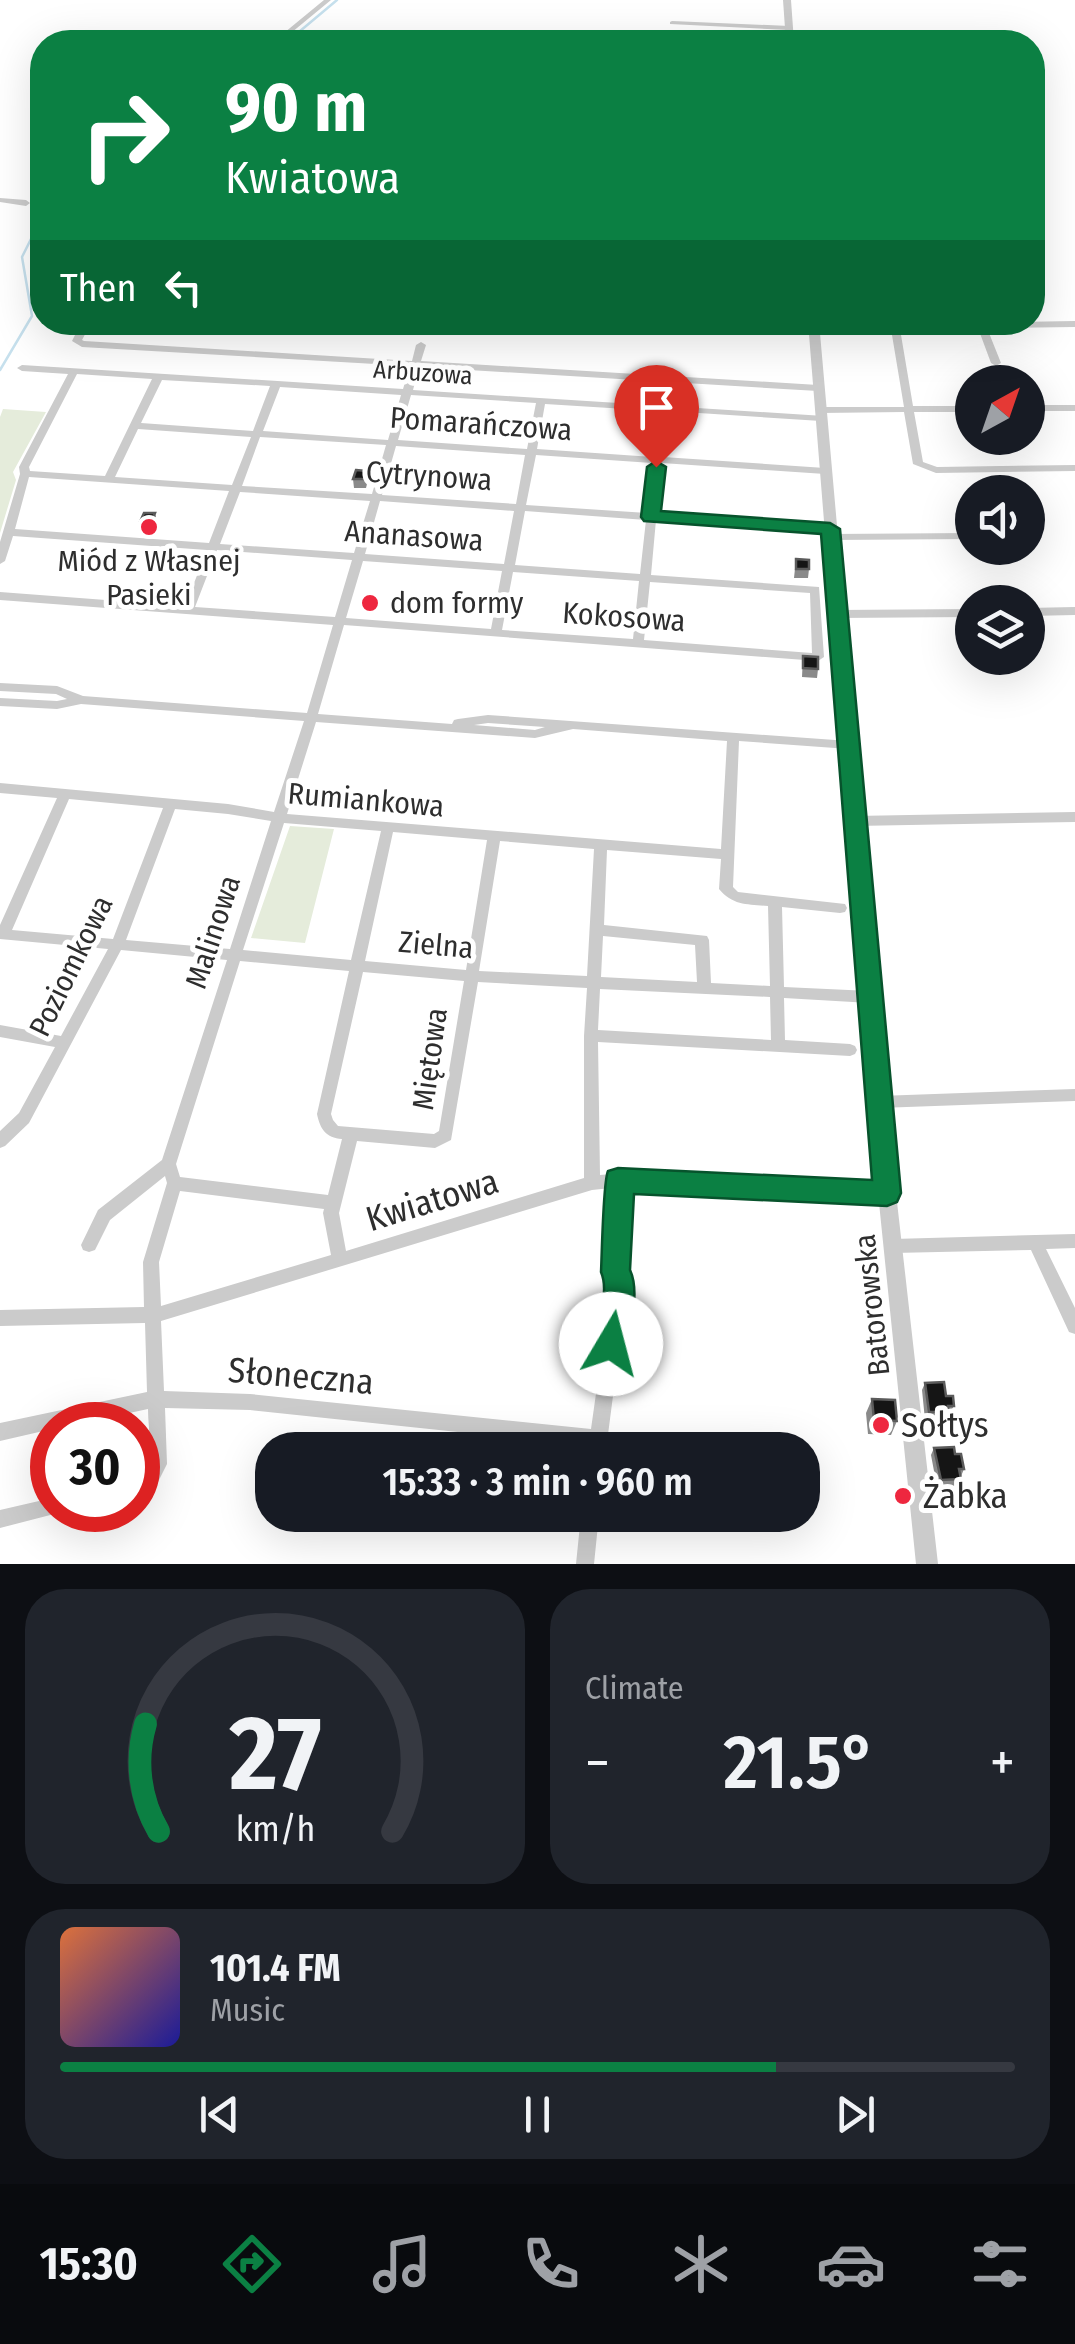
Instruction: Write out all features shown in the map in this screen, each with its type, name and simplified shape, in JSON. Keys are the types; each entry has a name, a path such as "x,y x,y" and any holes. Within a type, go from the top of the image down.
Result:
{"street":[{"path":"291,30 328,0"},
{"path":"672,23 789,28 786,0"},
{"path":"0,200 26,203"},
{"path":"1045,326 1074,326"},
{"path":"80,335 77,341 82,344 818,388"},
{"name":"Batorowska","path":"814,335 887,1193 928,1564"},
{"path":"897,335 918,464 925,468 1075,468"},
{"path":"985,335 996,363"},
{"name":"Malinowa","path":"168,1164 311,718 422,345"},
{"name":"Arbuzowa","path":"22,368 663,408 821,414 955,409"},
{"path":"0,561 24,467 74,371"},
{"path":"109,479 158,377"},
{"path":"188,609 276,384"},
{"path":"496,632 541,401"},
{"path":"638,643 663,408"},
{"path":"1045,408 1075,408"},
{"name":"Pomarańczowa","path":"134,426 825,471"},
{"name":"Cytrynowa","path":"25,474 830,533 955,536"},
{"name":"Ananasowa","path":"8,532 815,590"},
{"name":"Kokosowa","path":"0,596 818,657 815,590"},
{"path":"1045,612 1075,611"},
{"path":"837,614 955,613"},
{"path":"0,687 57,690 81,700"},
{"path":"0,702 56,705 81,700 535,734 574,725 849,745"},
{"path":"732,738 726,889 735,897 840,908"},
{"name":"Rumiankowa","path":"0,788 172,803 279,818 728,855"},
{"path":"1,934 65,793"},
{"name":"Poziomkowa","path":"0,1140 24,1118 117,945 172,803"},
{"path":"855,821 1075,818"},
{"path":"340,1259 332,1220 333,1203 351,1134 329,1128 324,1114 388,827"},
{"name":"Miętowa","path":"351,1134 435,1141 446,1134 494,836"},
{"path":"592,1183 591,1036 601,844"},
{"path":"774,901 778,1046"},
{"path":"596,930 702,940 704,988"},
{"name":"Zielna","path":"1,934 470,976 870,997"},
{"path":"0,1031 65,1043"},
{"path":"591,1036 850,1050"},
{"path":"879,1102 1075,1095"},
{"path":"89,1245 104,1215 168,1164 175,1183 153,1247 156,1402"},
{"path":"600,1432 620,1280 616,1272 621,1202 618,1180"},
{"name":"Kwiatowa","path":"0,1318 154,1315 592,1183 618,1180 887,1193"},
{"path":"175,1183 333,1203"},
{"path":"892,1246 1075,1241"},
{"path":"1035,1242 1075,1326"},
{"name":"Słoneczna","path":"0,1432 156,1399 250,1402 499,1432"},
{"path":"0,1519 30,1512"},
{"path":"585,1564 588,1532"}],"green space":[{"path":"3,409 46,412 13,472 16,480 0,533 0,417"},
{"path":"290,826 334,829 305,943 251,938"}],"building":[{"path":"356,470 368,471 365,479 353,479"},
{"path":"144,513 155,513 151,523 140,522"},
{"path":"796,559 809,560 809,569 796,569"},
{"path":"803,656 818,657 818,669 803,668"},
{"path":"944,1382 946,1396 953,1396 954,1406 948,1406 949,1412 929,1412 925,1383"},
{"path":"872,1399 895,1400 897,1421 874,1420"},
{"path":"954,1447 955,1454 961,1454 961,1479 941,1480 934,1448"}],"waterway":[{"path":"301,30 337,0"},
{"path":"30,241 22,257 30,304"},
{"path":"0,370 30,319"}],"place":[{"name":"Miód z Własnej Pasieki","path":"149,527"},
{"name":"dom formy","path":"370,603"},
{"name":"Sołtys","path":"881,1425"},
{"name":"Żabka","path":"903,1496"}],"route":[{"path":"611,1344 620,1280 616,1272 621,1202 618,1180 887,1193 830,529 651,517 656,467"}]}
